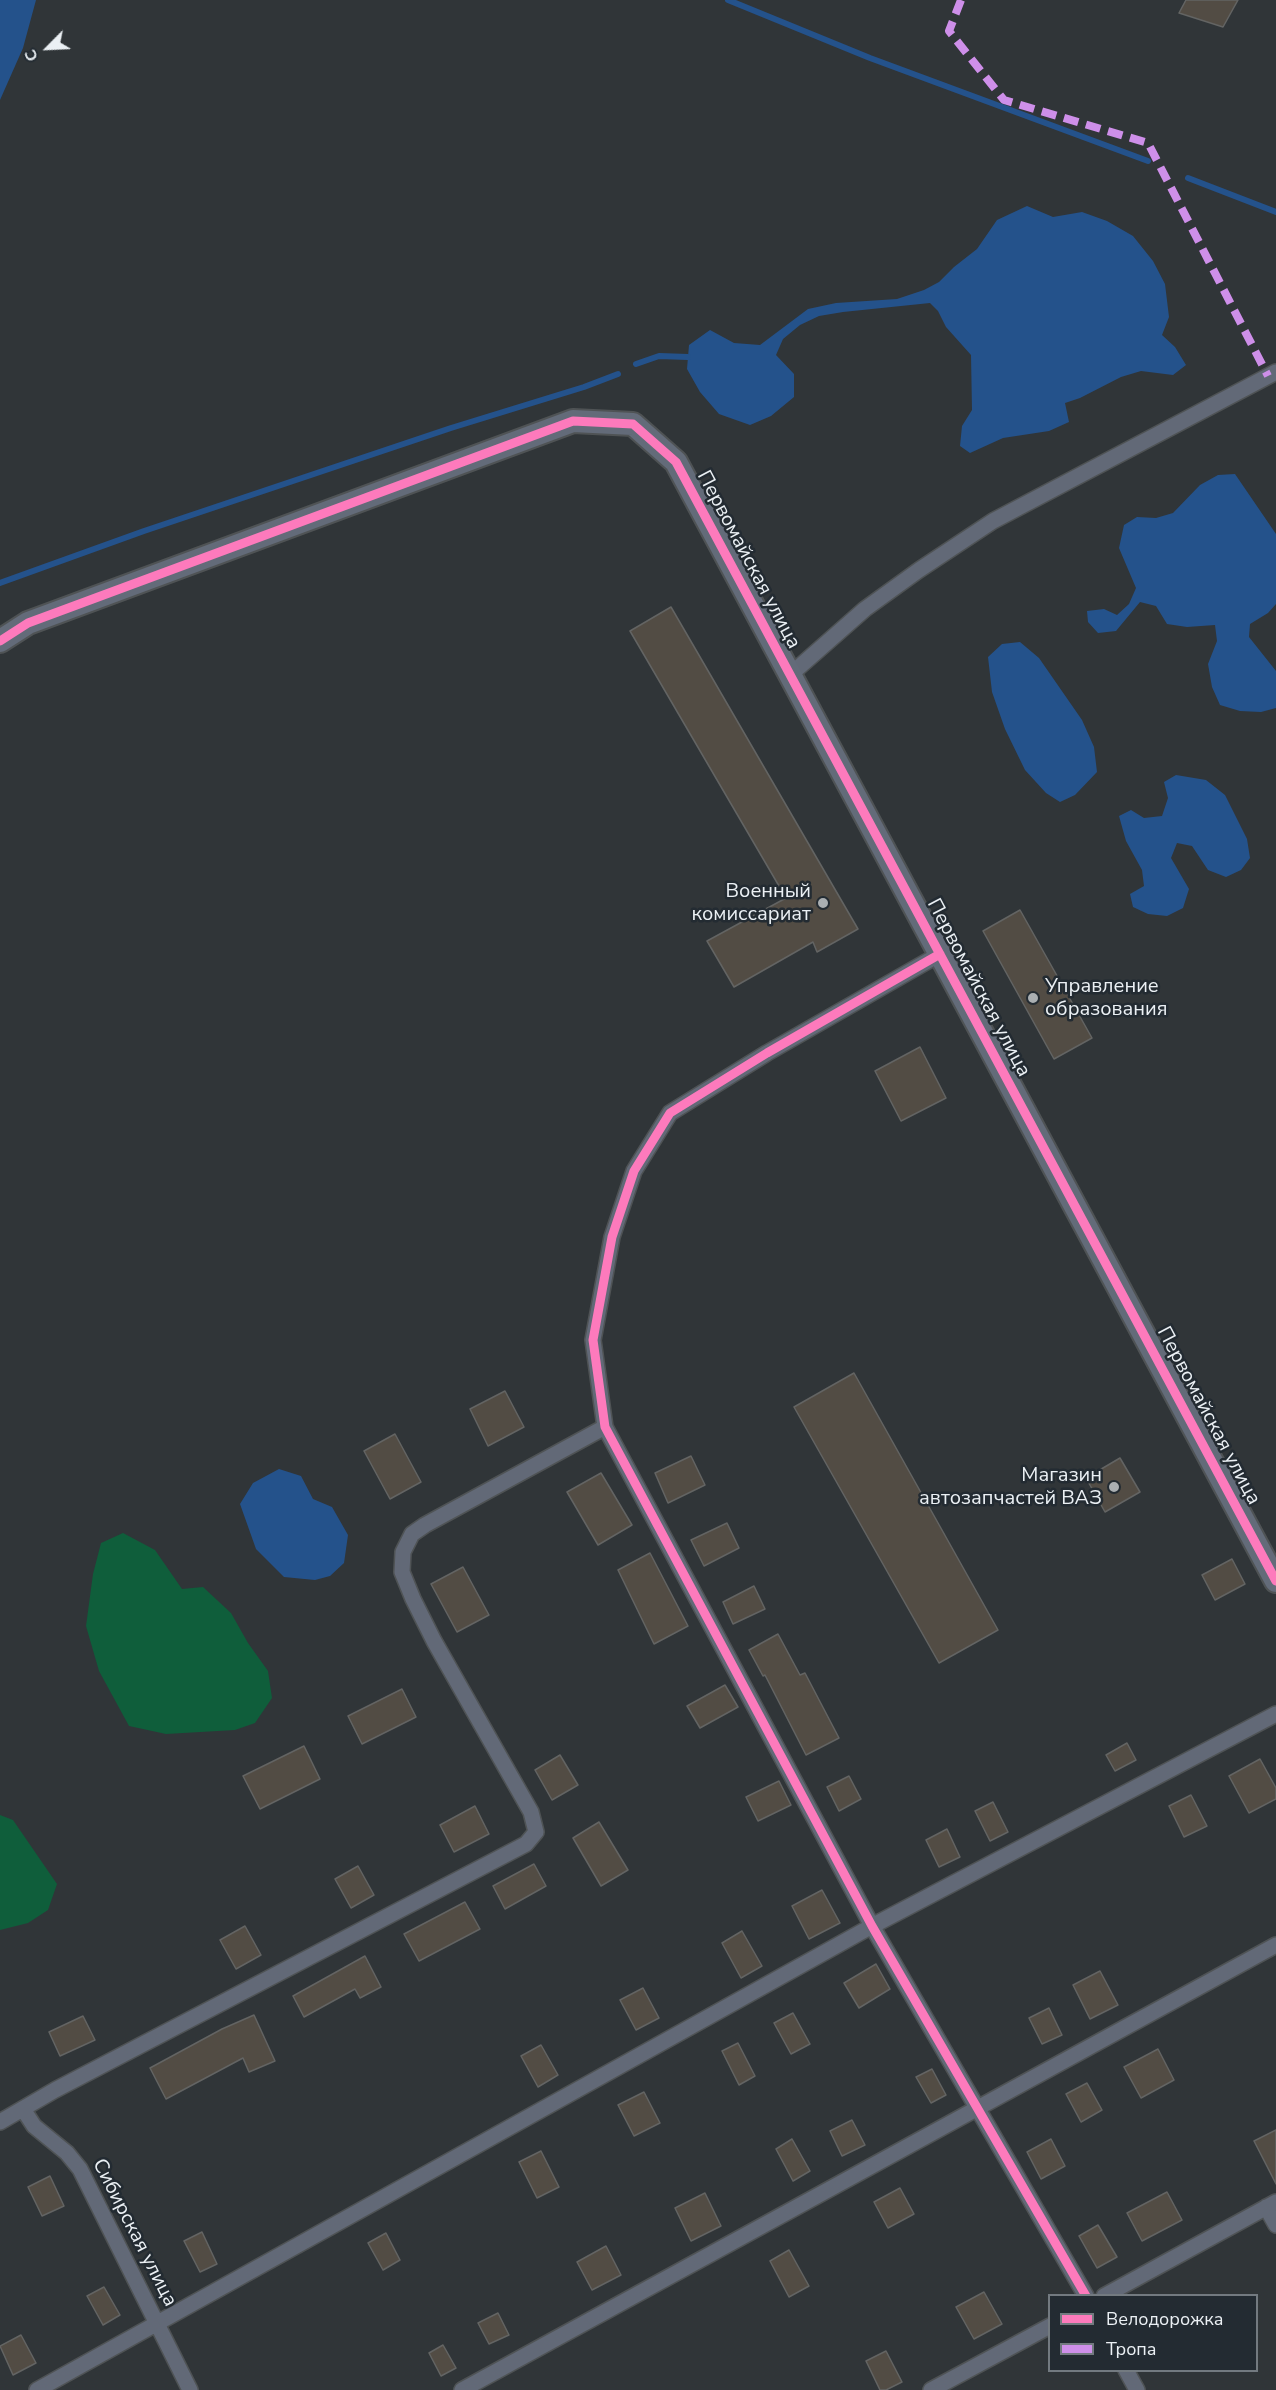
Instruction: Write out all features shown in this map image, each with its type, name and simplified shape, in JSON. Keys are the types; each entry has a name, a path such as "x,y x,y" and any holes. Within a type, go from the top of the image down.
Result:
{"street":[{"path":"790,675 865,609 993,521 1276,372"},
{"name":"Первомайская улица","path":"0,641 28,623 573,421 633,424 676,462 1276,1581"},
{"path":"940,954 767,1053 670,1113 634,1171 612,1237 593,1340 605,1427 872,1926 1085,2294"},
{"path":"0,2122 526,1844 536,1832 531,1812 434,1641 413,1599 402,1572 403,1551 412,1534 425,1525 605,1427"},
{"path":"37,2390 872,1926 1276,1714"},
{"path":"462,2390 1276,1945"},
{"name":"Сибирская улица","path":"23,2109 34,2126 67,2153 80,2169 190,2390"},
{"path":"1106,2294 1271,2204 1276,2225"},
{"path":"932,2390 1048,2327"},
{"path":"1127,2372 1137,2390"}],"green space":[{"path":"123,1533 155,1550 182,1589 203,1587 231,1613 248,1643 268,1671 272,1698 255,1723 235,1730 166,1734 129,1726 99,1671 86,1626 93,1574 101,1543"},
{"path":"0,1815 13,1820 57,1884 48,1910 28,1923 0,1930"}],"water":[{"path":"0,0 36,0 23,48 0,100"},
{"path":"1027,206 1053,217 1082,212 1107,221 1133,236 1153,261 1165,284 1169,317 1162,335 1175,347 1186,365 1173,375 1141,371 1121,377 1065,403 1069,422 1049,431 1003,438 970,453 960,446 962,426 972,410 971,355 946,327 938,311 930,303 819,316 800,325 783,339 776,355 794,374 794,397 771,416 750,425 719,414 700,392 687,369 689,345 710,330 734,343 760,345 808,309 836,303 897,299 924,290 939,282 977,249 997,220"},
{"path":"1235,474 1276,534 1276,604 1268,613 1250,624 1249,637 1276,671 1276,708 1261,712 1240,711 1220,705 1212,687 1208,664 1217,641 1215,625 1187,627 1167,624 1156,606 1140,602 1116,631 1098,633 1088,622 1087,611 1104,609 1117,615 1129,604 1136,588 1119,548 1124,525 1137,517 1156,518 1173,513 1200,485 1218,475"},
{"path":"1020,642 1039,658 1082,720 1094,747 1097,772 1075,795 1060,802 1046,793 1025,770 1005,729 992,692 988,657 1002,644"},
{"path":"1176,775 1206,780 1225,795 1247,839 1250,858 1241,870 1226,877 1208,870 1192,846 1177,843 1171,858 1189,889 1183,908 1167,916 1148,914 1133,907 1130,894 1144,886 1142,870 1126,841 1119,816 1131,810 1144,818 1162,816 1168,798 1164,782"},
{"path":"279,1469 301,1476 313,1499 332,1507 348,1535 344,1563 330,1576 315,1580 284,1577 256,1549 240,1504 253,1483"}],"building":[{"path":"1186,0 1238,0 1223,27 1179,13"},
{"path":"671,607 858,929 817,952 813,942 734,987 707,941 786,898 630,631"},
{"path":"1020,910 1092,1038 1054,1059 983,931"},
{"path":"920,1047 946,1098 901,1121 875,1071"},
{"path":"854,1373 998,1630 939,1663 794,1407"},
{"path":"505,1391 524,1427 488,1446 470,1409"},
{"path":"395,1434 421,1482 390,1499 364,1451"},
{"path":"691,1456 705,1485 668,1503 655,1473"},
{"path":"1120,1458 1140,1492 1105,1512 1086,1478"},
{"path":"601,1473 632,1525 598,1545 567,1492"},
{"path":"727,1523 739,1548 704,1566 691,1540"},
{"path":"650,1553 688,1626 654,1644 618,1570"},
{"path":"1232,1559 1245,1584 1215,1600 1202,1575"},
{"path":"463,1567 489,1615 457,1632 431,1584"},
{"path":"754,1586 765,1609 733,1624 723,1602"},
{"path":"778,1634 800,1675 805,1673 839,1738 806,1755 765,1675 763,1676 749,1650"},
{"path":"725,1685 738,1707 700,1728 687,1706"},
{"path":"402,1689 416,1717 362,1744 348,1716"},
{"path":"1127,1743 1136,1760 1115,1771 1106,1755"},
{"path":"304,1746 320,1779 260,1809 243,1776"},
{"path":"560,1755 578,1785 552,1800 535,1770"},
{"path":"1260,1759 1276,1788 1276,1799 1249,1813 1229,1776"},
{"path":"849,1776 861,1799 839,1811 827,1787"},
{"path":"779,1781 791,1805 758,1821 746,1797"},
{"path":"1191,1795 1207,1826 1184,1837 1169,1806"},
{"path":"993,1802 1008,1832 990,1841 975,1811"},
{"path":"475,1806 489,1834 454,1852 440,1825"},
{"path":"599,1822 628,1870 601,1886 573,1838"},
{"path":"947,1829 960,1857 939,1867 926,1840"},
{"path":"534,1864 546,1886 505,1909 493,1886"},
{"path":"358,1866 374,1895 351,1908 335,1879"},
{"path":"822,1890 840,1923 809,1939 792,1906"},
{"path":"465,1902 480,1929 419,1961 404,1934"},
{"path":"245,1926 261,1955 236,1969 220,1940"},
{"path":"742,1931 762,1966 741,1978 722,1943"},
{"path":"365,1956 381,1987 360,1998 355,1989 304,2017 293,1996"},
{"path":"876,1964 890,1989 859,2008 844,1983"},
{"path":"1100,1971 1118,2005 1090,2019 1073,1985"},
{"path":"643,1988 659,2018 636,2030 620,2000"},
{"path":"1049,2008 1062,2035 1042,2044 1029,2018"},
{"path":"793,2013 810,2044 791,2054 774,2023"},
{"path":"254,2015 275,2061 249,2072 243,2058 166,2099 150,2068 222,2029"},
{"path":"83,2016 95,2040 60,2056 49,2032"},
{"path":"738,2043 755,2076 739,2085 722,2051"},
{"path":"541,2045 558,2075 538,2087 521,2056"},
{"path":"1158,2049 1174,2080 1141,2098 1124,2067"},
{"path":"932,2069 946,2095 931,2103 916,2077"},
{"path":"1087,2083 1102,2110 1081,2122 1066,2094"},
{"path":"644,2092 660,2123 634,2136 618,2105"},
{"path":"852,2120 865,2145 842,2156 830,2131"},
{"path":"1276,2130 1276,2184 1254,2141"},
{"path":"792,2139 810,2171 793,2181 776,2149"},
{"path":"1051,2139 1065,2166 1041,2179 1027,2152"},
{"path":"541,2151 559,2187 537,2198 519,2162"},
{"path":"50,2176 64,2206 42,2216 28,2187"},
{"path":"900,2188 914,2214 888,2228 874,2202"},
{"path":"1167,2192 1182,2220 1142,2241 1127,2213"},
{"path":"705,2193 721,2226 691,2241 675,2208"},
{"path":"1098,2225 1117,2257 1097,2268 1079,2236"},
{"path":"202,2232 217,2264 200,2272 184,2241"},
{"path":"386,2233 400,2260 383,2270 368,2243"},
{"path":"606,2246 621,2275 592,2290 577,2262"},
{"path":"789,2250 809,2286 789,2297 770,2261"},
{"path":"104,2287 120,2315 103,2325 87,2296"},
{"path":"984,2292 1002,2324 974,2339 956,2307"},
{"path":"498,2313 509,2335 489,2344 478,2323"},
{"path":"21,2335 36,2363 13,2375 0,2346"},
{"path":"443,2345 456,2368 441,2376 429,2353"},
{"path":"886,2351 902,2382 886,2390 880,2390 866,2361"}],"waterway":[{"path":"728,0 870,58 1148,161"},
{"path":"1188,178 1276,212"},
{"path":"636,364 659,356 688,357"},
{"path":"0,583 144,531 618,374"}],"marked path":[{"path":"961,0 949,31 1004,100 1148,143 1268,376"}],"cycle path":[{"path":"0,641 28,623 573,421 633,424 676,462 1276,1581"},
{"path":"940,954 767,1053 670,1113 634,1171 612,1237 593,1340 605,1427 872,1926 1085,2294"}],"place":[{"name":"Военный комиссариат","path":"823,903"},
{"name":"Управление образования","path":"1033,998"},
{"name":"Магазин автозапчастей ВАЗ","path":"1114,1487"}]}
